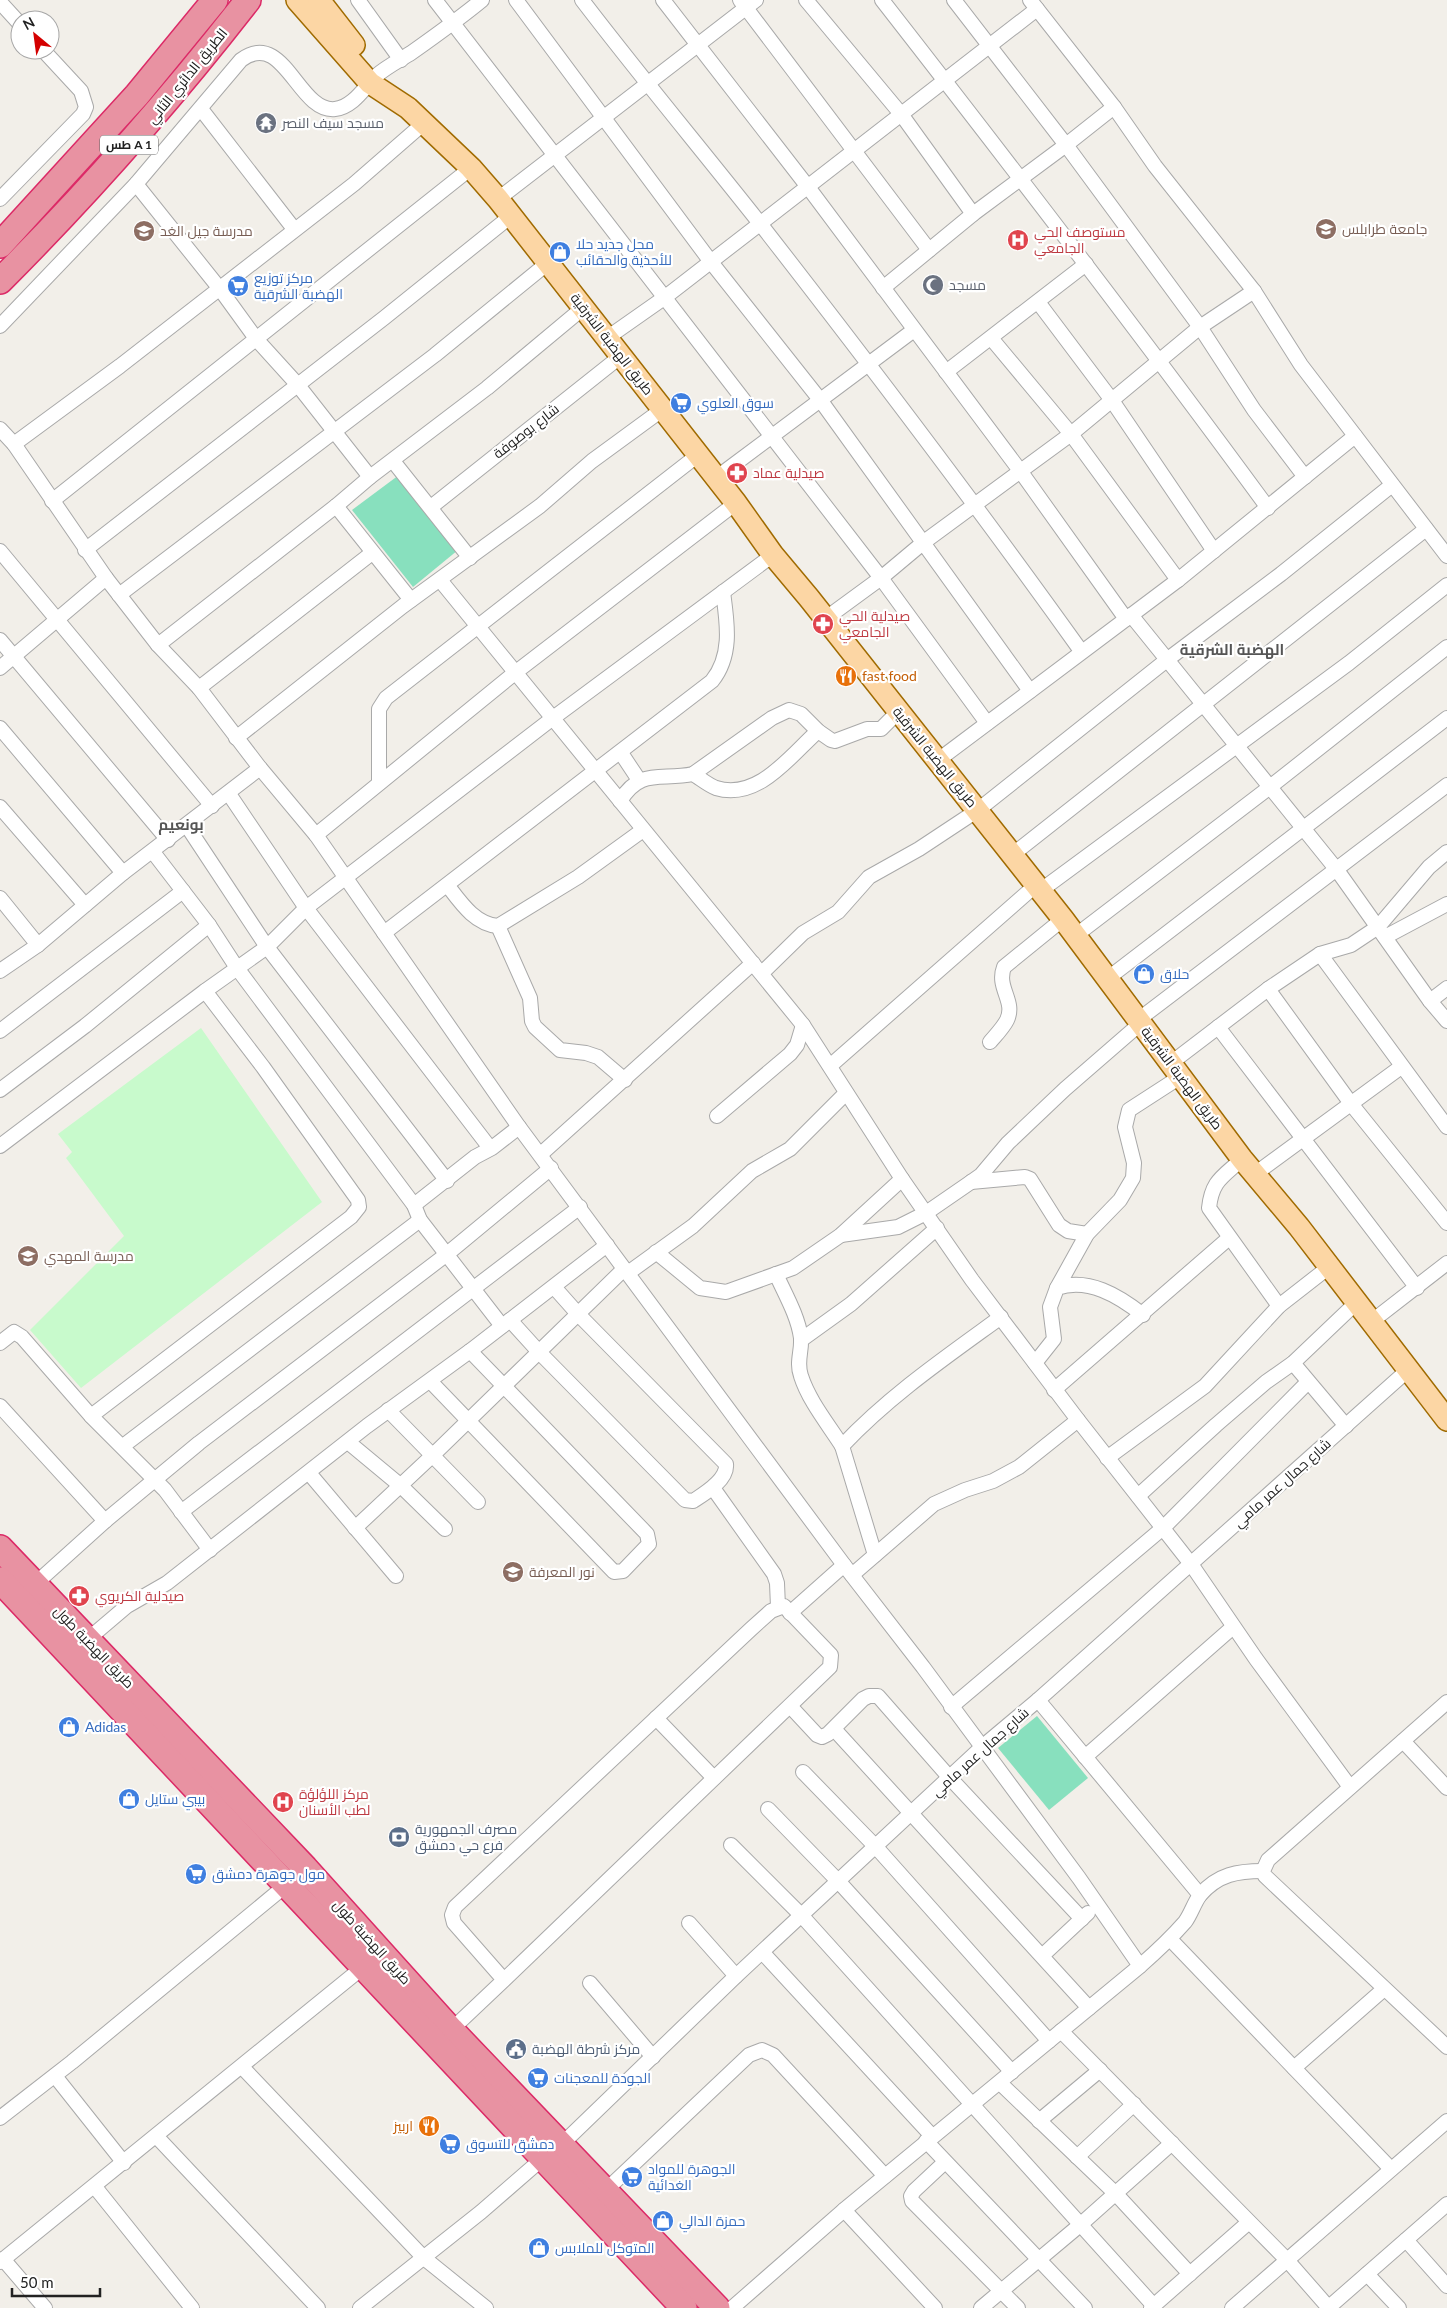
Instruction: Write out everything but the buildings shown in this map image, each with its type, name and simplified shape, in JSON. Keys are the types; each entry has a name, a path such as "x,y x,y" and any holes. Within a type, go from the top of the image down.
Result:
{"highway":[{"name":"الطريق الدائري الثاني","path":"0,245 137,95 215,0"},
{"name":"الطريق الدائري الثاني","path":"0,281 126,148 179,88 248,0"},
{"name":"طريق الهضبة طول","path":"0,1548 305,1868 452,2030 551,2152 605,2191 673,2279"},
{"name":"طريق الهضبة طول","path":"0,1580 362,1968 551,2152 673,2279"},
{"path":"673,2279 684,2308"},
{"path":"673,2279 717,2308"}],"main road":[{"path":"297,0 374,79"},
{"path":"319,0 374,79"},
{"name":"طريق الهضبة الشرقية","path":"374,79 390,95 408,108 471,168 549,262 736,503 773,556 978,810 1063,919 1249,1167 1447,1420"}],"street":[{"path":"358,0 401,60"},
{"path":"435,0 881,578 987,722"},
{"path":"0,326 136,184 202,109 241,60 250,54 261,52 272,55 314,101 325,108 335,109 347,105 374,79 452,24 482,0"},
{"path":"516,0 711,262 821,401 1030,691"},
{"path":"582,0 646,84 760,224 976,505 1081,651"},
{"path":"663,0 696,46 808,187 1129,617 1168,658 1337,870 1430,1001 1447,1021"},
{"path":"806,0 901,114 973,214"},
{"path":"882,0 1022,178 1159,359 1268,508"},
{"path":"954,0 1066,145 1200,326 1254,410 1305,477"},
{"path":"0,2 10,13"},
{"path":"498,199 696,46 748,3 854,152 929,250"},
{"path":"607,338 664,298 901,114 990,48 1033,5 1114,107 1155,166 1254,291 1301,365 1447,556"},
{"path":"0,199 83,114 86,106 81,91 52,60"},
{"path":"883,288 973,214 1114,107"},
{"path":"202,109 294,229"},
{"path":"14,444 220,289 294,229 354,184 424,123"},
{"path":"52,501 257,340 323,284 471,168"},
{"path":"136,184 220,289 257,340 297,384 370,477"},
{"path":"84,550 511,216"},
{"path":"119,595 335,432 549,262"},
{"path":"946,372 1086,264"},
{"path":"825,619 881,578 924,542 1071,434 1200,326 1254,291"},
{"path":"1038,302 1111,399 1214,551"},
{"path":"158,645 336,506 370,477 487,388 583,308"},
{"path":"716,478 773,438 914,330"},
{"path":"992,338 1071,434 1178,580"},
{"name":"شارع بوصوفة","path":"431,507 622,356"},
{"path":"236,738 411,600 540,506 598,457 663,409"},
{"path":"0,429 14,444 84,550 119,595 158,645 199,688 236,738 316,835 519,1127 541,1154 607,1246 848,1570 923,1667 1098,1905 1140,1966"},
{"path":"937,761 1178,580 1355,436"},
{"path":"379,783 378,721 382,703 698,455"},
{"path":"393,461 470,558"},
{"path":"541,1154 625,1080 758,968 803,933 838,912 869,878 919,849 978,810 1168,658 1281,574 1392,485"},
{"path":"316,835 516,672 736,503"},
{"path":"336,506 411,600"},
{"path":"1012,855 1426,529"},
{"path":"0,551 212,806"},
{"path":"199,688 372,553"},
{"path":"0,1146 205,991 267,948 306,908 553,718 773,556"},
{"path":"0,668 106,578"},
{"path":"440,580 803,1025 902,1179 972,1280 1054,1390 1191,1564 1233,1627 1350,1788"},
{"path":"830,1066 1038,888 1237,746 1349,663 1447,585"},
{"path":"384,933 621,753 698,693 720,672 726,653 727,637 723,592"},
{"path":"0,640 168,840"},
{"path":"1075,936 1270,787 1447,647"},
{"path":"620,801 626,791 639,780 660,775 677,776 693,774 772,718 789,710 801,714 827,739 835,740 867,729 879,730 898,712"},
{"path":"1107,979 1447,718"},
{"path":"0,728 123,873"},
{"path":"693,774 715,787 737,791 753,786 769,776 818,731"},
{"path":"621,753 639,780"},
{"path":"0,971 38,945 123,873 229,794 260,768"},
{"path":"841,1236 898,1227 926,1213 981,1175 1008,1143 1140,1022 1447,785"},
{"path":"229,794 306,908 490,1148"},
{"path":"0,807 85,905"},
{"path":"187,826 267,948 447,1181"},
{"path":"448,886 465,909 484,923 498,926 578,877 643,830"},
{"path":"153,852 209,925 237,968 414,1205 420,1220 474,1288 506,1323 539,1352 684,1500 693,1501 712,1488 726,1469 726,1464 578,1314 554,1287"},
{"path":"1381,932 1429,867 1447,852"},
{"path":"0,1031 183,890"},
{"path":"0,898 38,945"},
{"path":"1035,1363 1054,1340 1050,1307 1057,1288 1087,1234 1120,1200 1133,1178 1134,1163 1125,1127 1129,1110 1176,1070 1218,1028 1268,989 1320,954 1351,945 1447,904"},
{"path":"990,1042 1007,1020 1010,1008 1001,979 1004,967 1063,919"},
{"path":"0,1090 85,1026 209,925"},
{"path":"498,926 530,998 532,1022 535,1027 560,1050 586,1052 598,1057 625,1080"},
{"path":"1320,954 1401,1068 1447,1127"},
{"path":"1430,1001 1447,988"},
{"path":"1268,989 1352,1105 1447,1223"},
{"path":"91,1416 351,1217 359,1207 358,1200 263,1067 205,991"},
{"path":"717,1116 790,1054 798,1045 803,1025"},
{"path":"1218,1028 1417,1288"},
{"path":"1279,1306 1209,1208 1211,1192 1215,1184 1304,1139 1401,1068"},
{"path":"354,1528 401,1486 578,1314 626,1271 693,1226 752,1171 790,1149 846,1093"},
{"path":"414,1205 447,1181 470,1161 519,1127"},
{"path":"34,1585 105,1521 198,1443 447,1254 551,1168"},
{"path":"971,1182 1024,1177 1030,1179 1059,1225 1068,1231 1087,1234"},
{"path":"656,1252 700,1288 726,1292 793,1268 841,1236 902,1179"},
{"path":"181,1512 580,1207"},
{"path":"123,1446 420,1220"},
{"path":"801,1340 851,1304 936,1228"},
{"path":"1054,1390 1143,1315 1229,1238"},
{"path":"87,1640 127,1606 167,1583 388,1410 430,1381 607,1246"},
{"path":"1371,1322 1447,1263"},
{"path":"1107,1458 1205,1386 1279,1306 1329,1267"},
{"path":"776,1274 797,1320 801,1340 797,1362 800,1374 805,1388 842,1446 875,1555"},
{"path":"1057,1288 1068,1284 1105,1290 1116,1294 1143,1315"},
{"path":"1138,1496 1266,1382 1293,1363 1356,1303"},
{"path":"842,1446 863,1424 930,1369 1001,1317"},
{"path":"0,1343 14,1332 20,1335 91,1416 165,1490 210,1550"},
{"path":"430,1381 614,1572 623,1571 649,1544 647,1534 470,1351"},
{"path":"1293,1363 1346,1426"},
{"name":"شارع جمال عمر مامي","path":"360,2308 424,2258 551,2152 736,1976 763,1953 982,1747 1038,1700 1408,1370"},
{"path":"951,1707 1163,1528 1308,1382"},
{"path":"0,1406 105,1521"},
{"path":"388,1410 478,1502"},
{"path":"504,1980 454,1923 452,1915 455,1907 751,1629 875,1555 934,1504 965,1490 994,1481 1020,1467 1078,1420"},
{"path":"348,1442 401,1486 445,1529"},
{"path":"309,1472 396,1576"},
{"path":"452,2030 830,1667 831,1655 784,1610 774,1574 712,1488"},
{"path":"1085,1757 1233,1627"},
{"path":"790,1706 817,1735 822,1737 834,1729 863,1700 869,1696 878,1696 950,1778 1082,1919"},
{"path":"1038,1700 1200,1895"},
{"path":"1263,1871 1268,1860 1447,1702"},
{"path":"656,1718 714,1778"},
{"path":"834,1729 1089,2008"},
{"path":"1403,1741 1447,1788"},
{"path":"803,1772 876,1847 1049,2041"},
{"path":"768,1809 839,1882 1012,2072"},
{"path":"731,1845 802,1916 1152,2307 1249,2222"},
{"path":"0,2118 55,2076 305,1868"},
{"path":"732,2308 844,2210 1140,1966 1170,1939 1187,1919 1200,1895 1220,1878 1238,1871 1263,1871"},
{"path":"1263,1871 1384,1989 1447,2047"},
{"path":"1043,1956 1098,1905"},
{"path":"689,1923 736,1976"},
{"path":"1170,1939 1391,2170"},
{"path":"763,1953 929,2139 945,2162 1085,2308"},
{"path":"45,2308 2,2261 157,2137 362,1968"},
{"path":"590,1983 653,2057"},
{"path":"1294,2068 1384,1989"},
{"path":"1061,2031 1286,2260 1328,2308 1406,2240 1445,2209"},
{"path":"605,2191 749,2055 762,2050 774,2055 886,2176"},
{"path":"242,2067 424,2258 486,2308"},
{"path":"1039,2121 1100,2070"},
{"path":"55,2076 124,2163"},
{"path":"1000,2083 1116,2194 1190,2274"},
{"path":"1077,2157 1134,2104"},
{"path":"1232,2308 1447,2121"},
{"path":"157,2137 318,2308"},
{"path":"981,2308 1080,2226 1172,2143"},
{"path":"945,2162 914,2191 911,2196 912,2201 1018,2308"},
{"path":"95,2187 192,2308"},
{"path":"844,2210 935,2308"},
{"path":"1406,2240 1447,2286"},
{"path":"1367,2274 1399,2308"}],"green space":[{"path":"399,475 458,550 413,587 352,510"},
{"path":"201,1028 322,1202 81,1388 30,1330 124,1236 66,1158 72,1152 58,1134"},
{"path":"1037,1716 1088,1778 1049,1810 998,1748"}],"place":[{"name":"مسجد سيف النصر","path":"266,123"},
{"name":"جامعة طرابلس","path":"1326,229"},
{"name":"مدرسة جيل الغد","path":"144,231"},
{"name":"مستوصف الحي الجامعي","path":"1018,240"},
{"name":"محل جديد حلا للأحذية والحقائب","path":"560,252"},
{"name":"مسجد","path":"933,285"},
{"name":"مركز توزيع الهضبة الشرقية","path":"238,286"},
{"name":"سوق العلوي","path":"681,403"},
{"name":"صيدلية عماد","path":"737,473"},
{"name":"صيدلية الحي الجامعي","path":"823,624"},
{"name":"fast food","path":"846,676"},
{"name":"حلاق","path":"1144,974"},
{"name":"مدرسة المهدي","path":"28,1256"},
{"name":"نور المعرفة","path":"513,1572"},
{"name":"صيدلية الكريوي","path":"79,1596"},
{"name":"Adidas","path":"69,1727"},
{"name":"بيبي ستايل","path":"129,1799"},
{"name":"مركز اللؤلؤة لطب الأسنان","path":"283,1802"},
{"name":"مصرف الجمهورية فرع حي دمشق","path":"399,1837"},
{"name":"مول جوهرة دمشق","path":"196,1874"},
{"name":"مركز شرطة الهضبة","path":"516,2049"},
{"name":"الجودة للمعجنات","path":"538,2078"},
{"name":"اربيز","path":"429,2126"},
{"name":"دمشق للتسوق","path":"450,2144"},
{"name":"الجوهرة للمواد الغدائية","path":"632,2177"},
{"name":"حمزة الدالي","path":"663,2221"},
{"name":"المتوكل للملابس","path":"539,2248"}],"district":[{"name":"الهضبة الشرقية","path":"1232,650"},
{"name":"بونعيم","path":"181,825"}]}
